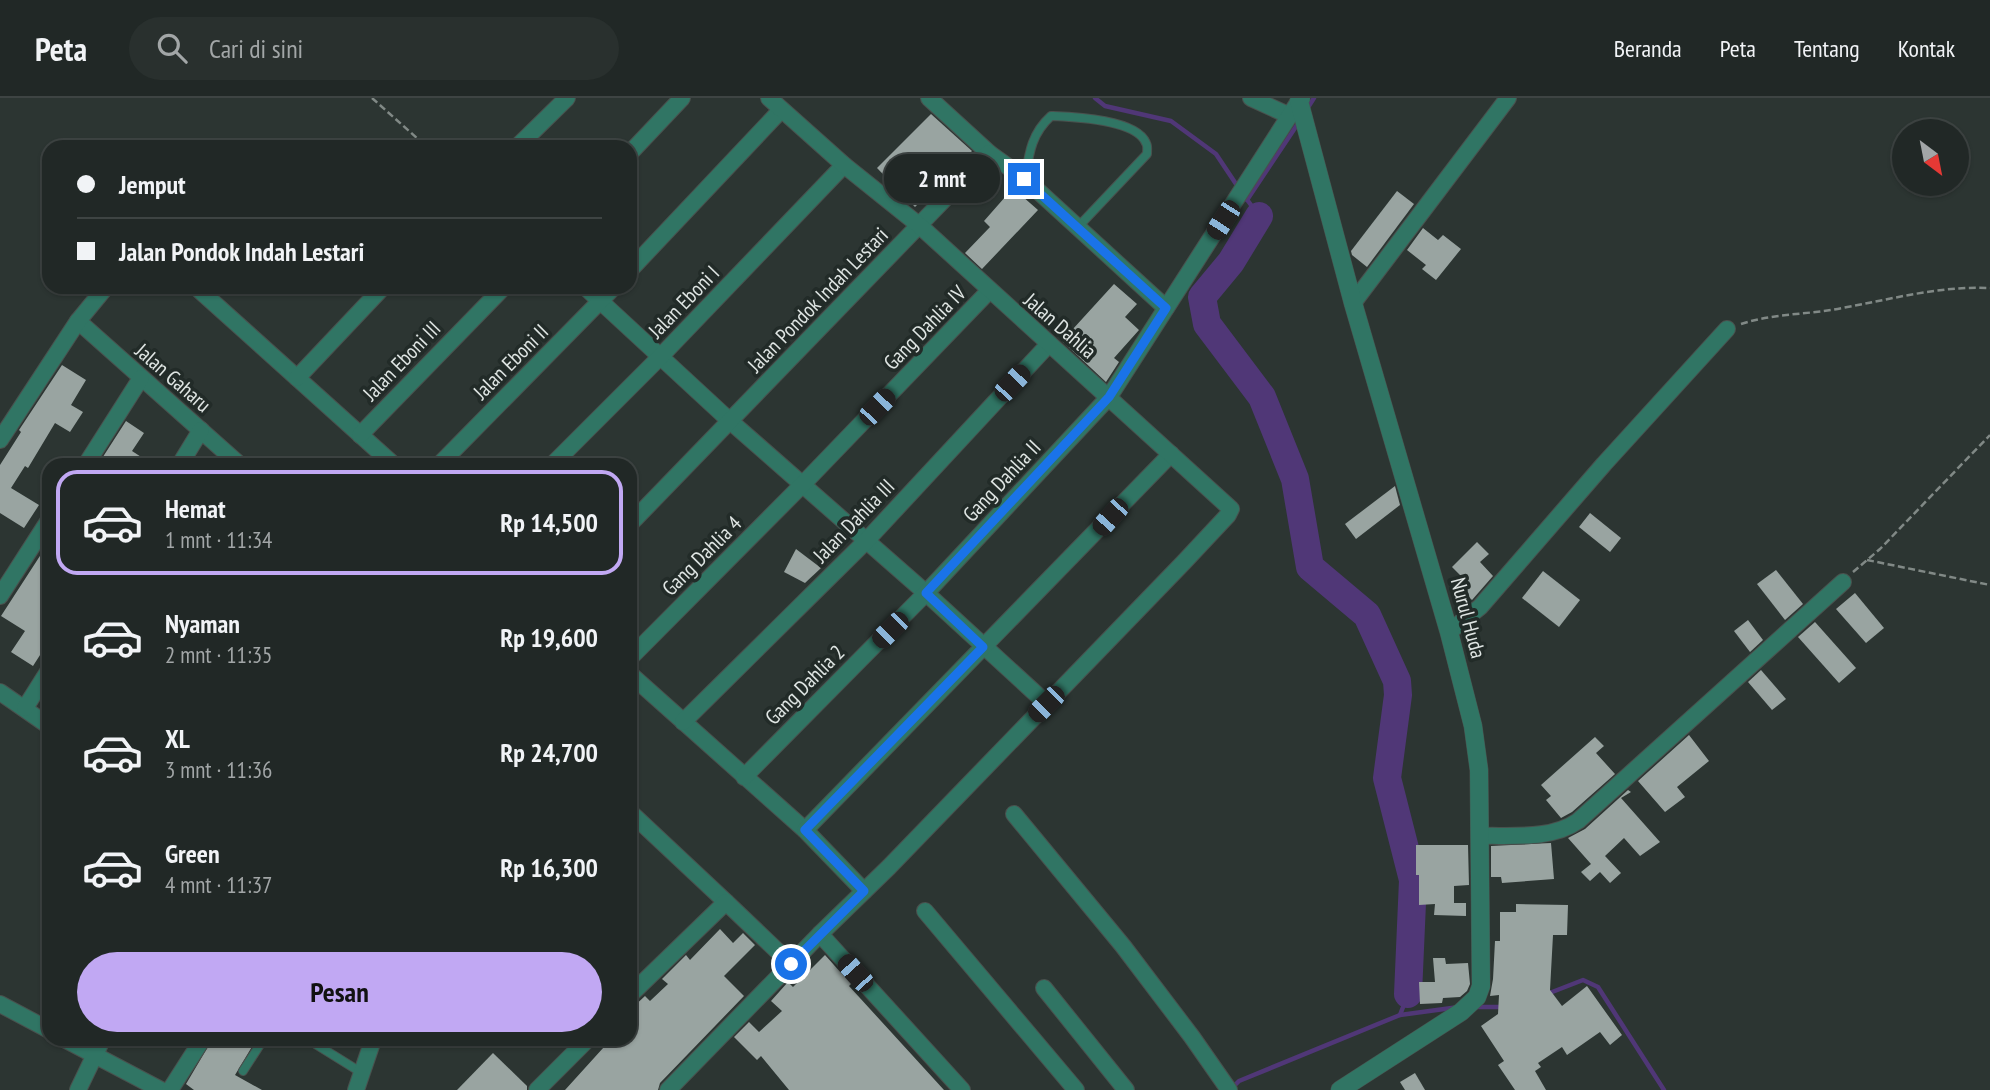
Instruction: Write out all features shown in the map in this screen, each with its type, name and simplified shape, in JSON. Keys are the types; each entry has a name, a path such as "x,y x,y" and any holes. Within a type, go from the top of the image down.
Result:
{"street":[{"path":"524,140 567,98"},
{"path":"637,146 682,98"},
{"name":"Jalan Dahlia","path":"769,98 920,226 1231,509 1046,704"},
{"path":"929,98 989,153 1024,179 1166,308"},
{"path":"1251,98 1296,105"},
{"path":"1353,303 1508,98"},
{"name":"Gang Dahlia II","path":"926,593 1109,397 1296,105"},
{"name":"Nurul Huda","path":"1296,105 1450,632 1477,750 1479,770 1481,986 1467,1007 1340,1090"},
{"path":"637,263 781,110"},
{"name":"Jalan Pondok Indah Lestari","path":"637,517 989,153"},
{"name":"Jalan Eboni I","path":"559,458 845,164"},
{"name":"Gang Dahlia IV","path":"803,484 989,291"},
{"path":"0,440 78,321 100,294"},
{"path":"204,294 386,458"},
{"path":"297,378 376,294"},
{"name":"Jalan Eboni III","path":"360,435 497,294"},
{"path":"592,294 1046,704 668,1090"},
{"name":"Jalan Eboni II","path":"446,458 607,294"},
{"name":"Jalan Gaharu","path":"78,321 232,458"},
{"path":"1450,632 1480,607 1614,453 1727,329"},
{"name":"Jalan Dahlia III","path":"683,722 867,540 1049,344"},
{"path":"90,458 141,379"},
{"path":"184,458 201,430"},
{"path":"805,830 1171,454"},
{"name":"Gang Dahlia 4","path":"637,651 803,484"},
{"path":"0,596 42,531"},
{"path":"1480,836 1548,833 1568,828 1843,582"},
{"name":"Gang Dahlia 2","path":"744,777 926,593"},
{"path":"637,680 805,830 864,891"},
{"path":"25,708 42,681"},
{"path":"0,692 42,721"},
{"path":"1014,814 1123,946 1225,1085"},
{"path":"637,819 791,964"},
{"path":"637,981 726,902"},
{"path":"925,911 1076,1090"},
{"path":"820,934 962,1090"},
{"path":"1044,988 1126,1090"},
{"path":"0,1004 42,1026"},
{"path":"78,1046 161,1090"},
{"path":"78,1090 99,1046"},
{"path":"170,1090 198,1046"},
{"path":"356,1090 371,1046"},
{"path":"537,1090 581,1046"}],"lane":[{"path":"1024,179 1031,141 1040,126 1051,116 1105,120 1136,131 1146,143 1147,154 1077,228"},
{"path":"243,1071 259,1046"},
{"path":"319,1046 362,1073"}],"path":[{"path":"372,98 419,140"},
{"path":"1727,329 1760,318 1839,309 1921,291 1990,288"},
{"path":"1843,582 1990,435"},
{"path":"1867,560 1990,585"}],"building":[{"path":"931,114 972,151 915,207 877,168"},
{"path":"1013,188 1038,210 982,269 965,253 990,227 984,221"},
{"path":"1397,191 1414,204 1367,267 1352,255 1351,251"},
{"path":"1423,228 1438,240 1443,235 1461,249 1436,280 1422,269 1426,265 1407,250"},
{"path":"1114,284 1137,304 1125,317 1139,330 1114,358 1119,362 1106,382 1062,341"},
{"path":"62,365 86,380 71,405 83,412 70,432 55,423 28,468 25,466 11,488 39,505 24,528 0,513 0,465 21,432 19,430"},
{"path":"126,421 144,433 132,451 143,458 102,458"},
{"path":"1395,486 1400,505 1356,539 1345,524"},
{"path":"1590,513 1621,538 1610,552 1579,527"},
{"path":"1477,542 1489,554 1480,562 1493,576 1472,600 1467,595 1463,599 1454,591 1465,580 1452,567"},
{"path":"796,549 821,568 805,583 784,572"},
{"path":"42,553 42,652 33,666 11,652 25,631 1,616"},
{"path":"1776,570 1803,604 1785,620 1757,584"},
{"path":"1543,571 1580,600 1559,627 1522,598"},
{"path":"1855,593 1884,628 1866,643 1836,609"},
{"path":"1748,620 1763,640 1750,652 1734,631"},
{"path":"1815,622 1856,668 1839,683 1798,637"},
{"path":"1761,670 1786,699 1772,710 1748,682"},
{"path":"1689,735 1709,761 1677,787 1685,797 1665,812 1638,781"},
{"path":"1595,737 1604,746 1596,753 1615,774 1572,812 1561,818 1546,800 1551,796 1541,785"},
{"path":"1628,790 1631,792 1621,798 1660,842 1640,856 1624,838 1605,856 1621,873 1610,883 1600,872 1590,881 1581,872 1591,864 1568,838 1585,829"},
{"path":"1551,843 1554,879 1502,883 1501,877 1491,877 1491,846"},
{"path":"1416,845 1468,845 1469,885 1454,886 1454,903 1466,903 1466,916 1434,915 1435,904 1419,905"},
{"path":"1516,904 1568,905 1567,935 1553,935 1550,990 1562,1006 1587,986 1622,1035 1610,1045 1600,1032 1567,1055 1562,1047 1538,1063 1541,1067 1535,1071 1546,1090 1515,1090 1498,1065 1504,1061 1481,1026 1498,1014 1499,995 1490,996 1495,941 1500,941 1500,912 1516,912"},
{"path":"720,929 733,943 743,933 755,945 724,976 744,996 660,1083 658,1090 565,1090 603,1046 637,1046 637,1003 645,996 650,1001 668,984 662,979 686,955 690,960"},
{"path":"825,955 851,984 849,986 944,1090 789,1090 761,1056 757,1060 734,1037 749,1022 759,1032 782,1011 771,1001 788,982 793,987"},
{"path":"1433,958 1445,958 1446,964 1468,963 1470,984 1460,997 1443,998 1442,1003 1420,1004 1419,982 1435,982"},
{"path":"208,1046 252,1046 235,1075 262,1090 194,1090 186,1084"},
{"path":"493,1053 527,1086 527,1090 457,1090"},
{"path":"1415,1073 1425,1090 1405,1090 1400,1082"}],"waterway":[{"path":"1095,98 1105,106 1171,121 1216,154 1238,187"},
{"path":"1307,109 1314,98"},
{"path":"1247,200 1299,122"},
{"path":"1243,194 1259,216"},
{"path":"1259,216 1231,262 1202,297 1207,324 1262,397 1295,479 1310,567 1367,615 1397,681 1398,695 1387,778 1413,880 1408,994"},
{"path":"1547,994 1583,980 1598,987 1664,1090"},
{"path":"1233,1087 1239,1081 1400,1015 1408,994"},
{"path":"1400,1015 1459,1007"},
{"path":"1474,1007 1504,1007"}],"route":[{"path":"791,964 864,891 805,830 983,647 926,593 1109,397 1166,308 1024,179"}]}
